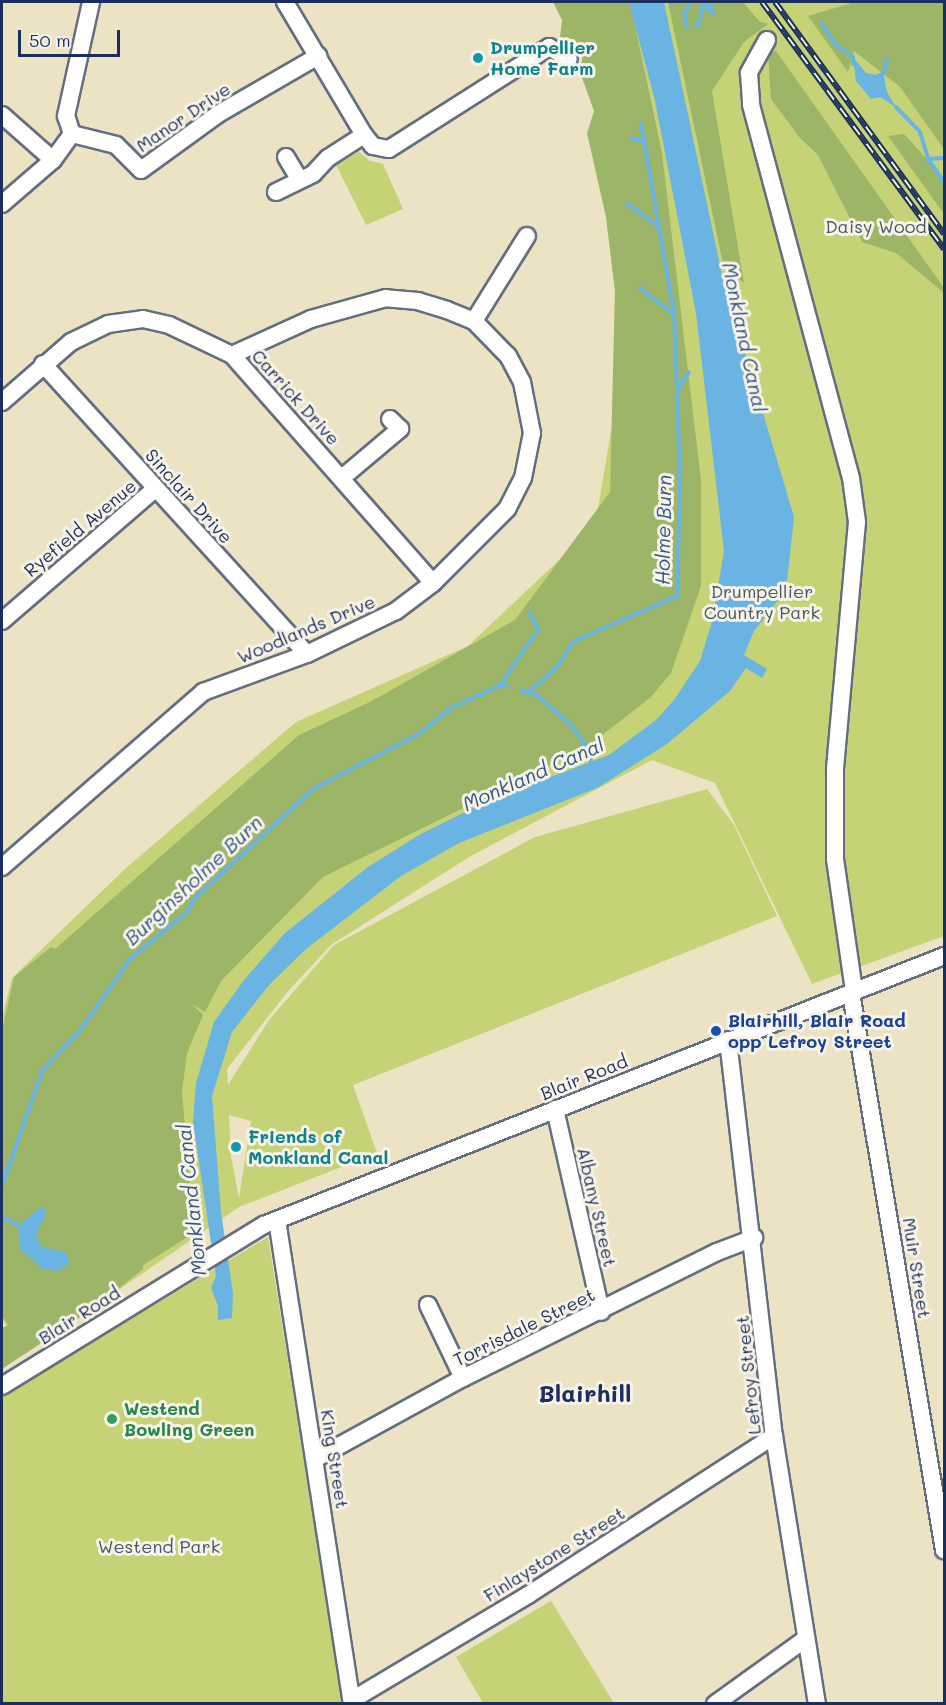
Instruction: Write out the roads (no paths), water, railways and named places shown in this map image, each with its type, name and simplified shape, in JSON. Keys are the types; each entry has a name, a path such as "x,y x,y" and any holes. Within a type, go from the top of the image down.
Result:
{"street":[{"path":"2,204 53,160 72,134 66,116 91,2"},
{"path":"285,2 364,135 373,146 389,149 549,47 569,59"},
{"name":"Muir Street","path":"766,40 749,73 751,105 851,478 857,522 835,770 835,859 852,992 939,1479 945,1550"},
{"name":"Manor Drive","path":"72,134 116,145 141,170 218,114 318,56"},
{"path":"2,116 53,160"},
{"path":"276,192 313,174 328,158 364,135"},
{"path":"286,157 299,179"},
{"path":"474,321 527,236"},
{"name":"Woodlands Drive","path":"2,867 203,692 307,654 396,611 433,583 507,509 530,457 530,410 522,382 508,356 474,321 418,301 386,298 311,319 232,355"},
{"name":"Carrick Drive","path":"2,402 71,342 108,324 143,319 169,325 232,355 343,477 433,583"},
{"name":"Sinclair Drive","path":"44,364 307,654"},
{"path":"343,477 400,429"},
{"name":"Ryefield Avenue","path":"2,621 156,488"},
{"name":"Blair Road","path":"2,1386 177,1276 240,1238 277,1220 945,956"},
{"name":"Lefroy Street","path":"728,1040 754,1238 774,1436 804,1640 816,1704"},
{"name":"Albany Street","path":"555,1109 601,1312"},
{"name":"King Street","path":"277,1220 352,1702"},
{"name":"Torrisdale Street","path":"315,1459 463,1378 601,1312 717,1252 754,1238"},
{"path":"428,1305 463,1378"},
{"name":"Finlaystone Street","path":"352,1702 528,1595 774,1436"},
{"path":"715,1704 804,1640"}],"water":[{"path":"629,2 664,2 723,279 794,517 786,590 754,631 744,655 767,669 762,678 746,668 730,691 667,744 597,788 459,843 401,876 306,949 269,985 232,1032 212,1096 221,1212 233,1293 232,1318 218,1320 218,1306 211,1288 216,1276 193,1122 196,1083 214,1022 244,980 285,933 368,867 419,835 485,802 609,755 656,720 674,700 700,661 713,618 724,551 696,313 655,101"},
{"path":"853,57 866,73 876,75 883,71 887,92 896,107 880,97 871,99 856,81"},
{"path":"44,1207 46,1214 36,1234 40,1246 67,1253 69,1264 57,1271 43,1269 20,1249 18,1227 37,1209"}],"waterway":[{"path":"687,27 684,13 691,2"},
{"path":"700,18 703,4 713,13 709,2"},
{"path":"697,27 699,21"},
{"path":"822,24 835,44 853,57 853,64"},
{"path":"884,73 887,59"},
{"path":"896,107 920,132 928,159 944,182"},
{"name":"Holme Burn","path":"641,124 674,314 677,390"},
{"path":"632,138 644,142"},
{"path":"928,159 944,158"},
{"path":"627,203 657,226"},
{"path":"640,288 672,313"},
{"name":"Holme Burn","path":"529,692 557,667 574,641 677,596 680,479 677,391 689,372"},
{"path":"500,685 538,629 529,612"},
{"name":"Burginsholme Burn","path":"2,1186 42,1071 81,1029 130,959 186,913 195,898 313,789 420,733 451,708 500,685 507,685"},
{"name":"Burginsholme Burn","path":"521,690 538,696 571,725 585,744"},
{"name":"Monkland Canal","path":"584,744 592,765"},
{"path":"2,1217 20,1225"}],"railway":[{"path":"762,2 944,249"},
{"path":"775,2 944,234"}],"place":[{"name":"Drumpellier Home Farm","path":"478,58"},
{"name":"Blairhill, Blair Road opp Lefroy Street","path":"716,1031"},
{"name":"Friends of Monkland Canal","path":"236,1147"},
{"name":"Westend Bowling Green","path":"112,1419"}],"district":[{"name":"Blairhill","path":"585,1393"}],"park label":[{"name":"Daisy Wood","path":"876,226"},
{"name":"Drumpellier Country Park","path":"762,602"},
{"name":"Westend Park","path":"159,1546"}]}
